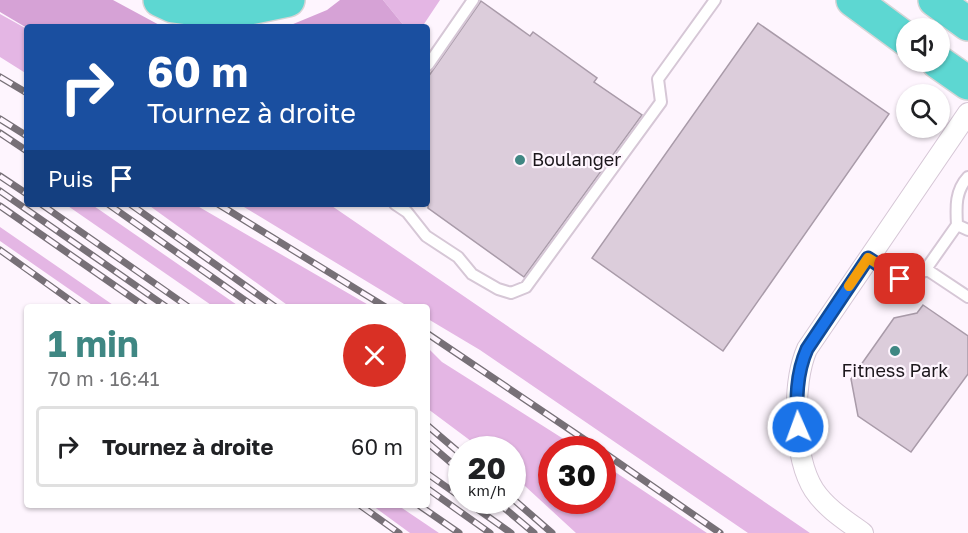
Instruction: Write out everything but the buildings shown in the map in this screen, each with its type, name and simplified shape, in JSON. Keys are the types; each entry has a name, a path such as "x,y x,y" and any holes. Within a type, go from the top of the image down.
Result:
{"highway":[{"path":"160,0 173,6 226,13 288,0"},
{"path":"853,0 896,32"},
{"path":"935,0 968,24"},
{"path":"950,70 968,83"}],"street":[{"path":"863,533 833,510 812,487 800,443 797,402 799,370 807,349 968,112"}],"lane":[{"path":"430,62 473,0"},
{"path":"400,207 407,212 426,236 458,257 472,274 498,289 511,293 526,287 661,102 658,79 715,0"},
{"path":"868,258 908,284 926,269 963,228 955,203 962,183 968,177"},
{"path":"926,269 968,297"}],"shaded area":[{"path":"0,0 113,0 157,24 24,24 24,26 0,12"},
{"path":"340,0 383,0 403,24 293,24 327,10"},
{"path":"383,0 440,0 424,24 403,24"},
{"path":"0,14 24,27 24,72 0,57"},
{"path":"69,207 95,207 236,304 210,304"},
{"path":"151,207 199,207 367,304 286,304"},
{"path":"244,207 333,207 810,533 748,533 616,443 616,436 606,436 480,350 430,320 430,304 404,304"},
{"path":"0,227 112,304 91,304 0,241"},
{"path":"430,350 442,362 559,436 538,436 538,498 526,487 526,436 464,436 430,410"},
{"path":"616,473 707,533 576,533 555,514 616,514"},
{"path":"376,508 402,508 439,533 410,533"}],"railway":[{"path":"0,77 24,91"},
{"path":"0,119 24,134"},
{"path":"0,133 24,149"},
{"path":"0,176 24,192"},
{"path":"0,191 162,304"},
{"path":"0,206 141,304"},
{"path":"45,207 184,304"},
{"path":"112,207 250,304"},
{"path":"134,207 271,304"},
{"path":"223,207 380,304"},
{"path":"0,250 75,304"},
{"path":"430,335 579,436"},
{"path":"430,428 448,443"},
{"path":"430,445 448,460"},
{"path":"616,461 720,533"},
{"path":"430,475 448,488"},
{"path":"430,490 490,533"},
{"path":"364,508 399,533"},
{"path":"423,508 459,533"},
{"path":"526,510 552,533"},
{"path":"484,514 511,533"},
{"path":"511,514 534,533"}],"slow traffic":[{"path":"849,286 868,258 878,264"}],"place":[{"name":"Boulanger","path":"520,160"},
{"name":"Fitness Park","path":"895,351"}],"route":[{"path":"798,427 797,381 801,363 807,349 868,258 900,279"}]}
